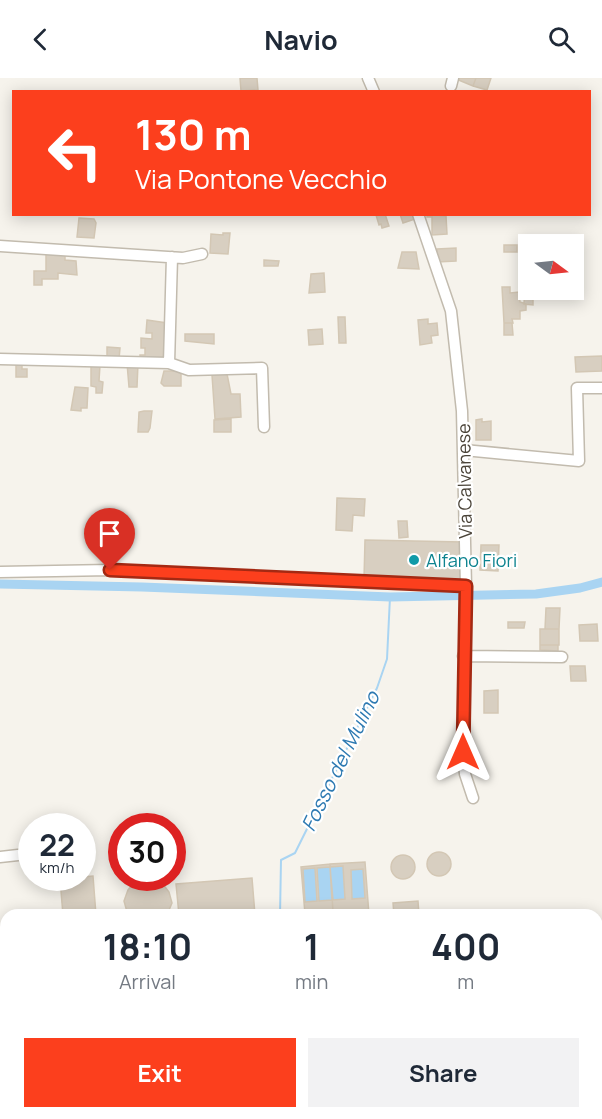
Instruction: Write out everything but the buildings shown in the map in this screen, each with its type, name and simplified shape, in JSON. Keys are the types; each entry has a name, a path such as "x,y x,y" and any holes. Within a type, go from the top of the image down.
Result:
{"street":[{"name":"Via Calvanese","path":"419,216 451,311 462,411 466,588 463,752 465,774 473,798"},
{"path":"0,246 172,257 202,254"},
{"path":"169,363 172,257"},
{"path":"0,358 169,363 189,370 262,368 264,427"},
{"path":"464,450 579,461 577,388 602,388"},
{"path":"0,572 110,570 466,588"},
{"path":"463,656 562,657"},
{"path":"0,857 18,855"}],"water":[{"path":"343,866 345,899 319,901 317,868"},
{"path":"315,868 317,901 305,902 303,869"},
{"path":"363,869 365,898 352,899 351,870"}],"waterway":[{"path":"0,584 390,597 536,594 580,588 602,582"},
{"name":"Fosso del Mulino","path":"280,909 281,860 295,853 377,688 387,659 390,597"}],"place":[{"name":"Alfano Fiori","path":"414,560"}],"route":[{"path":"110,570 466,586 463,752"}]}
